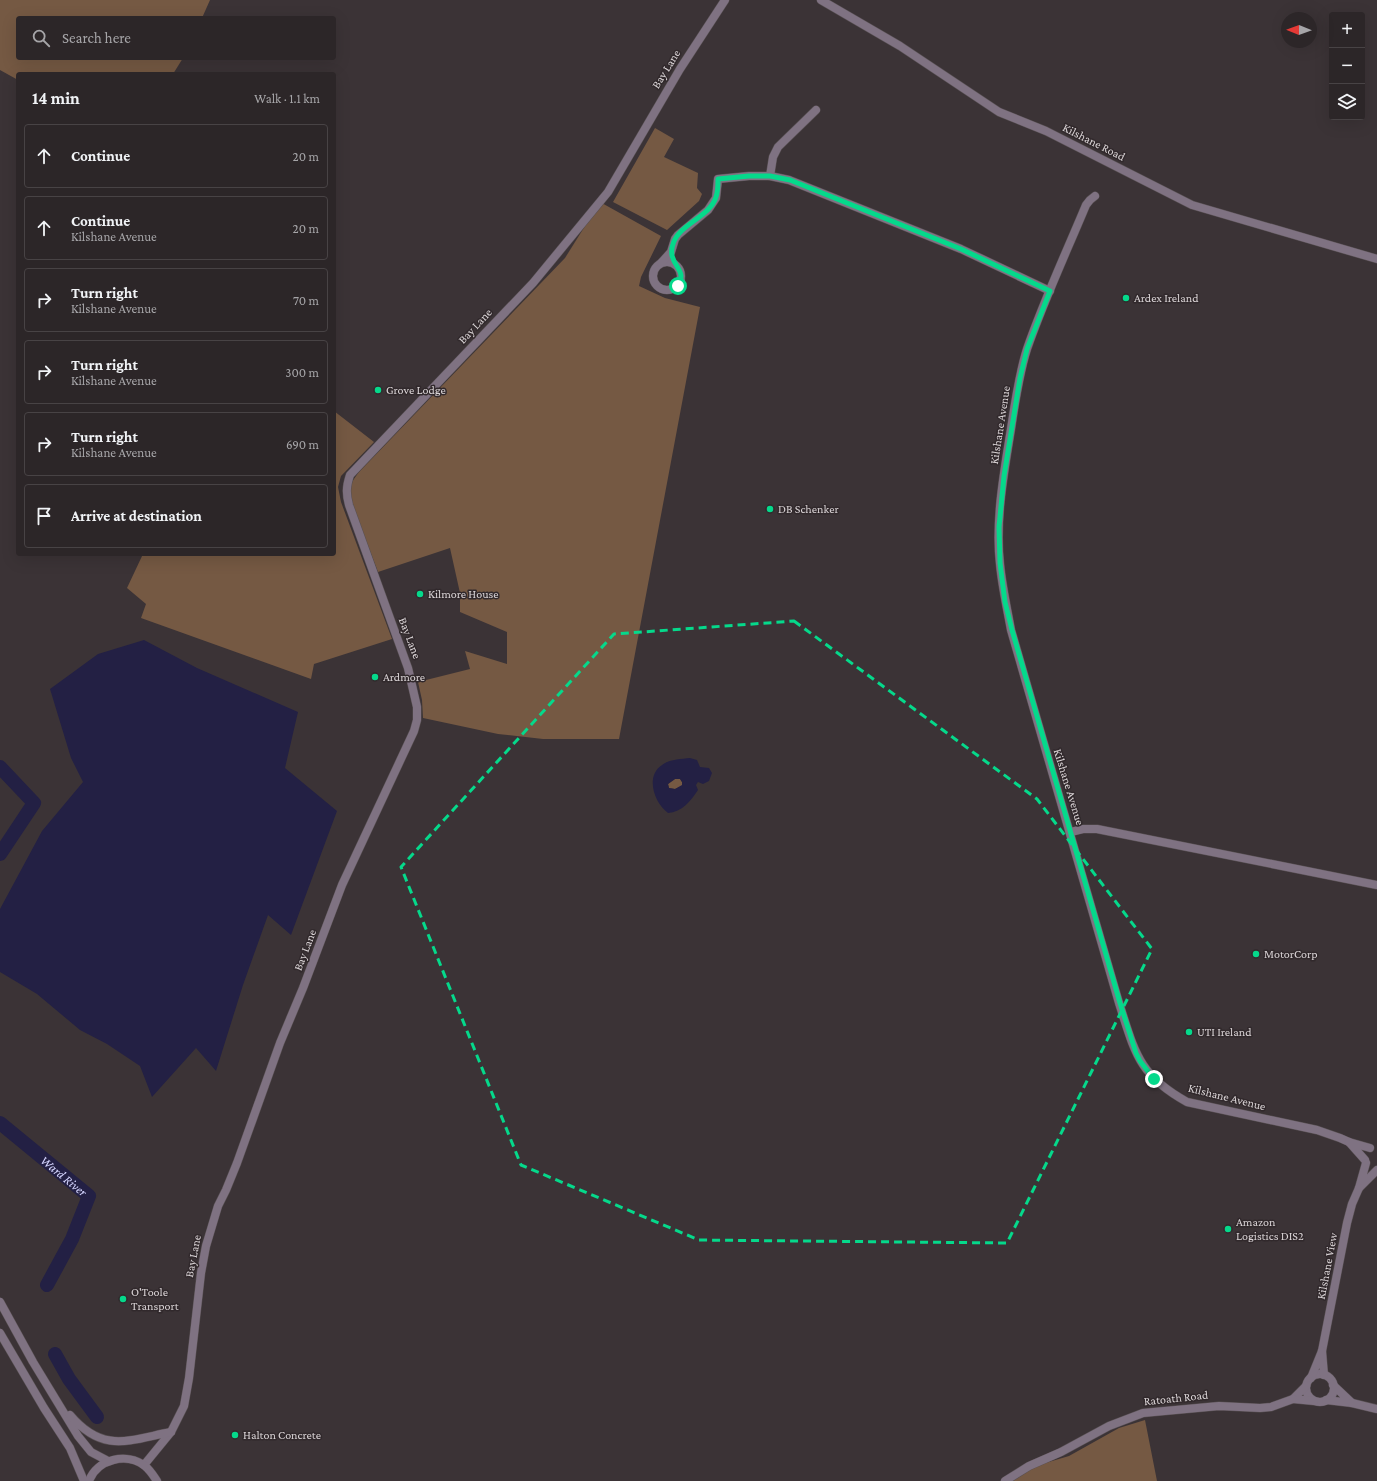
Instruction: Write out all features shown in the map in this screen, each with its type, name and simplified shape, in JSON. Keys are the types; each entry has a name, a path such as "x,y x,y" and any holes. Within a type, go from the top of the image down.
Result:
{"street":[{"name":"Bay Lane","path":"144,1465 171,1432 186,1399 201,1272 212,1222 237,1163 280,1043 303,988 342,885 414,730 417,720 416,700 408,668 349,505 346,494 346,485 350,476 533,283 608,192 680,69 725,0"},
{"name":"Kilshane Road","path":"821,0 900,46 999,112 1046,131 1192,205 1377,259"},
{"path":"770,176 773,158 778,147 816,110"},
{"path":"670,252 675,264 681,272 680,282 674,289 665,290 657,286 653,278 655,269 670,252 678,235 708,210 716,198 718,179 749,176 770,176 790,180 961,249 1050,291"},
{"name":"Kilshane Avenue","path":"1095,196 1086,205 1027,349 1018,387 1004,476 999,527 1000,563 1005,602 1012,630 1132,1045 1140,1061 1150,1074 1172,1093 1187,1102 1317,1130 1349,1142 1374,1146"},
{"path":"661,263 671,262 675,264"},
{"path":"1070,832 1083,829 1097,829 1377,885"},
{"name":"Kilshane Avenue","path":"1349,1142 1365,1162 1371,1168 1377,1170"},
{"name":"Kilshane View","path":"1311,1378 1322,1351 1352,1204 1359,1188 1366,1153 1374,1146"},
{"name":"Kilshane View","path":"1359,1188 1377,1170"},
{"path":"0,1302 33,1362 78,1436 91,1452 108,1461"},
{"path":"0,1333 44,1408 70,1448 84,1481"},
{"name":"Kilshane View","path":"1322,1351 1324,1375"},
{"path":"33,1362 64,1408 89,1432 104,1439 126,1442 171,1432"},
{"path":"1352,1403 1333,1385 1328,1377 1324,1375 1314,1375 1306,1386 1307,1394 1314,1401 1322,1402 1326,1400 1352,1403 1377,1409"},
{"path":"1326,1400 1332,1394 1333,1385"},
{"name":"Ratoath Road","path":"1005,1481 1029,1466 1061,1452 1109,1426 1143,1413 1219,1406 1260,1408 1271,1407 1293,1399 1306,1386"},
{"name":"Ratoath Road","path":"1293,1399 1314,1401"},
{"path":"89,1481 90,1477 98,1468 108,1461 120,1458 133,1460 144,1465 157,1481"}],"highlighted area":[{"path":"794,621 1037,799 1152,949 1007,1243 699,1240 521,1165 401,867 614,634"}],"shaded area":[{"path":"0,0 210,0 203,16 16,16 16,60 182,60 174,72 16,72 16,79 0,70"},
{"path":"655,128 674,139 664,157 698,173 697,188 702,194 699,201 667,230 613,202"},
{"path":"600,202 661,236 641,277 639,286 665,298 700,307 619,739 543,739 498,734 423,718 422,700 418,682 470,669 465,651 507,664 507,632 460,612 460,593 450,548 378,572 351,502 350,486 359,472 565,258"},
{"path":"336,413 374,442 341,476 338,487 341,502 392,639 314,664 311,679 141,618 146,604 127,588 142,556 336,556"},
{"path":"144,640 197,668 298,712 285,768 337,811 291,935 268,915 243,985 216,1071 196,1048 152,1097 140,1066 107,1044 80,1030 37,994 0,972 0,909 42,831 83,782 71,758 50,689 98,654"},
{"path":"690,758 697,760 700,767 709,768 712,773 709,781 703,784 698,782 696,785 698,790 686,805 678,811 668,813 663,809 655,796 653,789 654,776 657,770 665,763 672,760","holes":["675,779 680,779 682,785 675,789 669,788 668,784"]},
{"path":"675,779 680,779 682,786 675,789 669,788 668,784"},
{"path":"1145,1420 1157,1481 1012,1481 1035,1466 1069,1456 1119,1428"}],"waterway":[{"name":"Ward River","path":"0,767 34,803 0,854"},
{"name":"Ward River","path":"0,1123 89,1196 72,1239 47,1285"},
{"name":"Ward River","path":"55,1354 69,1379 97,1417"}],"place":[{"name":"Ardex Ireland","path":"1126,298"},
{"name":"Grove Lodge","path":"378,390"},
{"name":"DB Schenker","path":"770,509"},
{"name":"Kilmore House","path":"420,594"},
{"name":"Ardmore","path":"375,677"},
{"name":"MotorCorp","path":"1256,954"},
{"name":"UTI Ireland","path":"1189,1032"},
{"name":"Amazon Logistics DIS2","path":"1228,1229"},
{"name":"O'Toole Transport","path":"123,1299"},
{"name":"Halton Concrete","path":"235,1435"}],"route":[{"path":"678,286 681,272 675,264 670,252 678,235 708,210 716,198 718,179 749,176 770,176 790,180 961,249 1050,291 1027,349 1018,387 1004,476 999,527 1000,563 1005,602 1026,682 1132,1045 1140,1061 1154,1079"}]}
